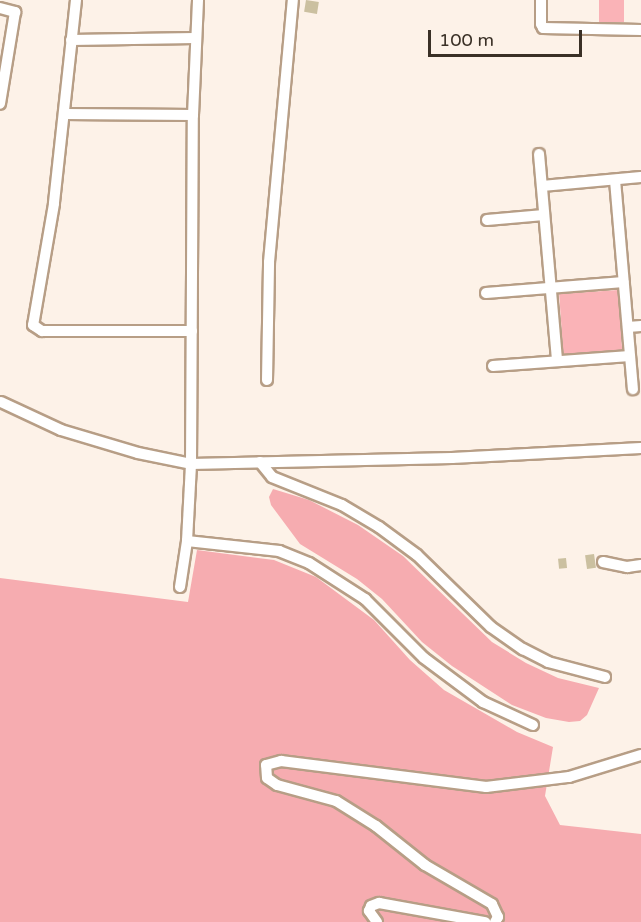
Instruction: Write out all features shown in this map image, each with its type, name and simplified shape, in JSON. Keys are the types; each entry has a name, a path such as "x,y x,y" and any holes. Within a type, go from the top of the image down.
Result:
{"street":[{"path":"76,0 54,204 33,320 35,329 42,331 192,331"},
{"path":"180,587 187,541 191,464 193,115 198,0"},
{"path":"267,380 271,239 293,0"},
{"path":"541,0 543,28 641,30"},
{"path":"0,8 15,12 0,104"},
{"path":"71,40 195,38"},
{"path":"65,114 193,115"},
{"path":"539,154 557,360"},
{"path":"542,186 641,177"},
{"path":"615,180 633,389"},
{"path":"487,220 544,215"},
{"path":"486,293 624,282"},
{"path":"628,327 641,326"},
{"path":"493,366 630,356"},
{"path":"2,402 61,430 138,453 191,464 452,458 641,448"},
{"path":"260,462 272,477 342,505 379,527 424,561 491,627 523,649 548,662 605,677"},
{"path":"187,541 279,551 309,563 365,598 424,658 483,702 533,725"},
{"path":"603,562 627,567 641,565"},
{"path":"495,922 498,917 492,904 424,864 376,826 336,801 278,785 267,778 266,765 281,761 486,787 569,777 641,755"},
{"path":"377,922 369,911 371,906 379,903 485,922"}],"shaded area":[{"path":"599,0 624,0 624,22 599,22"},
{"path":"618,290 622,350 563,354 559,294"},
{"path":"273,489 309,500 358,525 403,556 492,642 526,663 558,678 599,688 587,715 580,721 569,722 546,718 512,705 452,666 422,642 382,599 357,579 300,544 271,505 269,497"},
{"path":"197,550 274,560 316,577 374,620 410,660 444,690 517,732 553,747 545,796 560,825 641,834 641,922 0,922 0,578 188,602"}],"building":[{"path":"306,0 319,2 317,14 304,12"},
{"path":"594,554 596,568 587,569 585,555"},
{"path":"566,558 567,568 559,569 558,559"}]}
